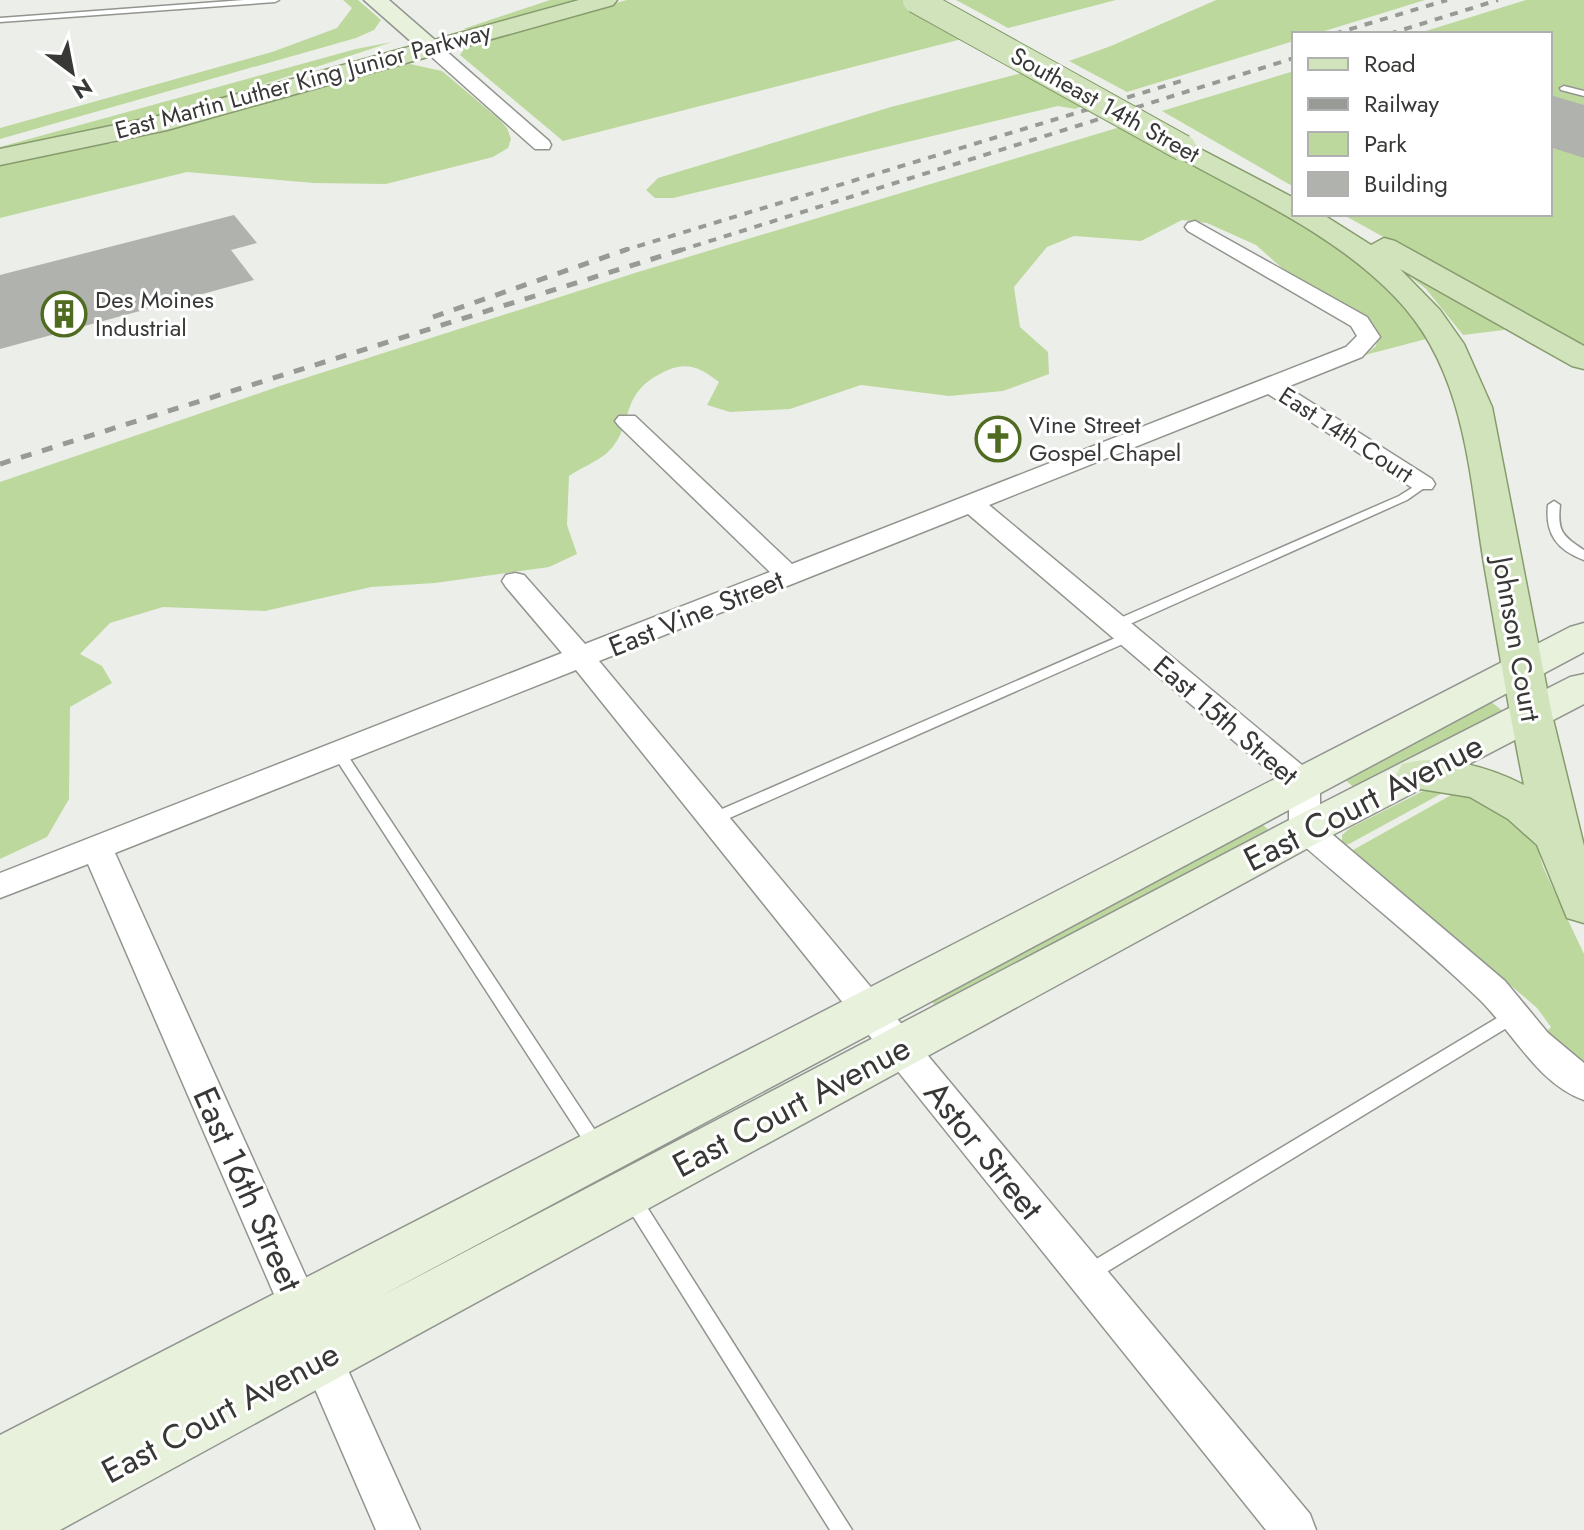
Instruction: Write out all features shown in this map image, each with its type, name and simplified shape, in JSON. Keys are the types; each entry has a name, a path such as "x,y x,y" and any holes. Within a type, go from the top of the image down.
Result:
{"main road":[{"name":"East Martin Luther King Junior Parkway","path":"0,157 158,124 605,0"},
{"name":"Southeast 14th Street","path":"916,0 1190,146 1292,195"},
{"name":"Southeast 14th Street","path":"938,0 1292,209"},
{"name":"East Martin Luther King Junior Parkway","path":"0,143 440,21"},
{"path":"1304,216 1345,240 1403,286 1426,311 1463,369"},
{"path":"1330,216 1584,360"},
{"path":"1463,369 1463,347 1472,339 1488,336 1540,344 1584,360"},
{"name":"Johnson Court","path":"1463,369 1475,407 1531,715 1557,836 1584,905"},
{"path":"1418,775 1471,780 1489,786 1523,804 1557,836"}],"street":[{"path":"375,0 542,145"},
{"name":"East Vine Street","path":"0,886 1354,352 1369,337 1359,322 1195,227"},
{"name":"East 14th Court","path":"1269,385 1423,484"},
{"path":"627,421 789,576"},
{"name":"East 15th Street","path":"972,504 1122,631 1493,991 1536,1043 1584,1085"},
{"name":"Astor Street","path":"515,581 1294,1530"},
{"name":"East Court Avenue","path":"0,1529 311,1333 1305,807 1524,668 1584,636"},
{"name":"East Court Avenue","path":"1305,807 1418,775 1584,687"},
{"name":"East 16th Street","path":"97,848 398,1530"},
{"name":"East Court Avenue","path":"0,1467 311,1333"}],"lane":[{"path":"0,20 275,0"},
{"path":"1564,88 1584,94"},
{"path":"711,820 1122,631 1403,498 1423,484"},
{"path":"1554,505 1551,524 1557,538 1584,556"},
{"path":"339,753 614,1172 842,1530"},
{"path":"1086,1275 1512,1016"}],"green space":[{"path":"343,0 358,0 381,20 374,30 356,38 0,139 0,128 272,52 337,28 352,8"},
{"path":"550,0 587,0 475,29 463,29"},
{"path":"627,0 904,0 970,37 563,141 460,55 466,46 481,39"},
{"path":"956,0 1116,0 1008,28"},
{"path":"1216,0 1425,0 1321,32 1292,32 1292,42 1127,92 1069,61"},
{"path":"1526,0 1584,0 1584,348 1346,216 1552,216 1552,32 1422,32"},
{"path":"392,42 167,116 0,154 0,147 356,49"},
{"path":"410,64 442,71 499,119 511,139 508,148 493,157 386,184 313,183 187,172 0,218 0,161 103,138 110,144 385,66"},
{"path":"1030,71 1089,104 1075,109 1058,106 673,198 655,198 646,190 658,178 891,107"},
{"path":"1292,72 1292,186 1162,111"},
{"path":"1127,125 1332,243 1392,292 1430,338 1365,355 1376,346 1377,337 1291,276 1256,245 1207,223 1182,220 1141,241 1074,236 1047,247 1014,287 1020,327 1048,352 1049,374 1003,391 949,396 861,385 790,409 730,412 707,405 719,382 713,377 689,366 676,367 651,379 640,389 633,399 622,431 607,453 569,476 567,525 577,554 549,567 435,583 371,587 265,611 163,607 110,623 80,654 102,666 112,683 70,707 69,799 47,837 0,859 0,482 280,386 638,272"},
{"path":"1402,266 1504,330 1463,335 1426,289 1398,267"},
{"path":"1490,701 1503,711 1357,790 1343,778"},
{"path":"1429,788 1448,790 1342,845 1342,835 1350,828"},
{"path":"1471,789 1535,839 1543,867 1584,954 1584,1067 1544,1034 1551,1027 1537,1008 1353,850 1453,794"},
{"path":"1260,822 1274,835 940,1011 927,996"}],"building":[{"path":"1552,96 1584,105 1584,158 1552,148"},
{"name":"Des Moines Industrial","path":"234,215 257,243 231,250 254,280 0,349 0,275"}],"railway":[{"path":"1341,32 1447,0"},
{"path":"1395,32 1498,0"},
{"path":"678,251 1292,59"},
{"path":"624,250 1188,79"},
{"path":"624,250 628,249"},
{"path":"0,464 684,249"},
{"path":"433,317 624,250"}],"place":[{"name":"Des Moines Industrial","path":"64,314"},
{"name":"Vine Street Gospel Chapel","path":"998,439"}]}
